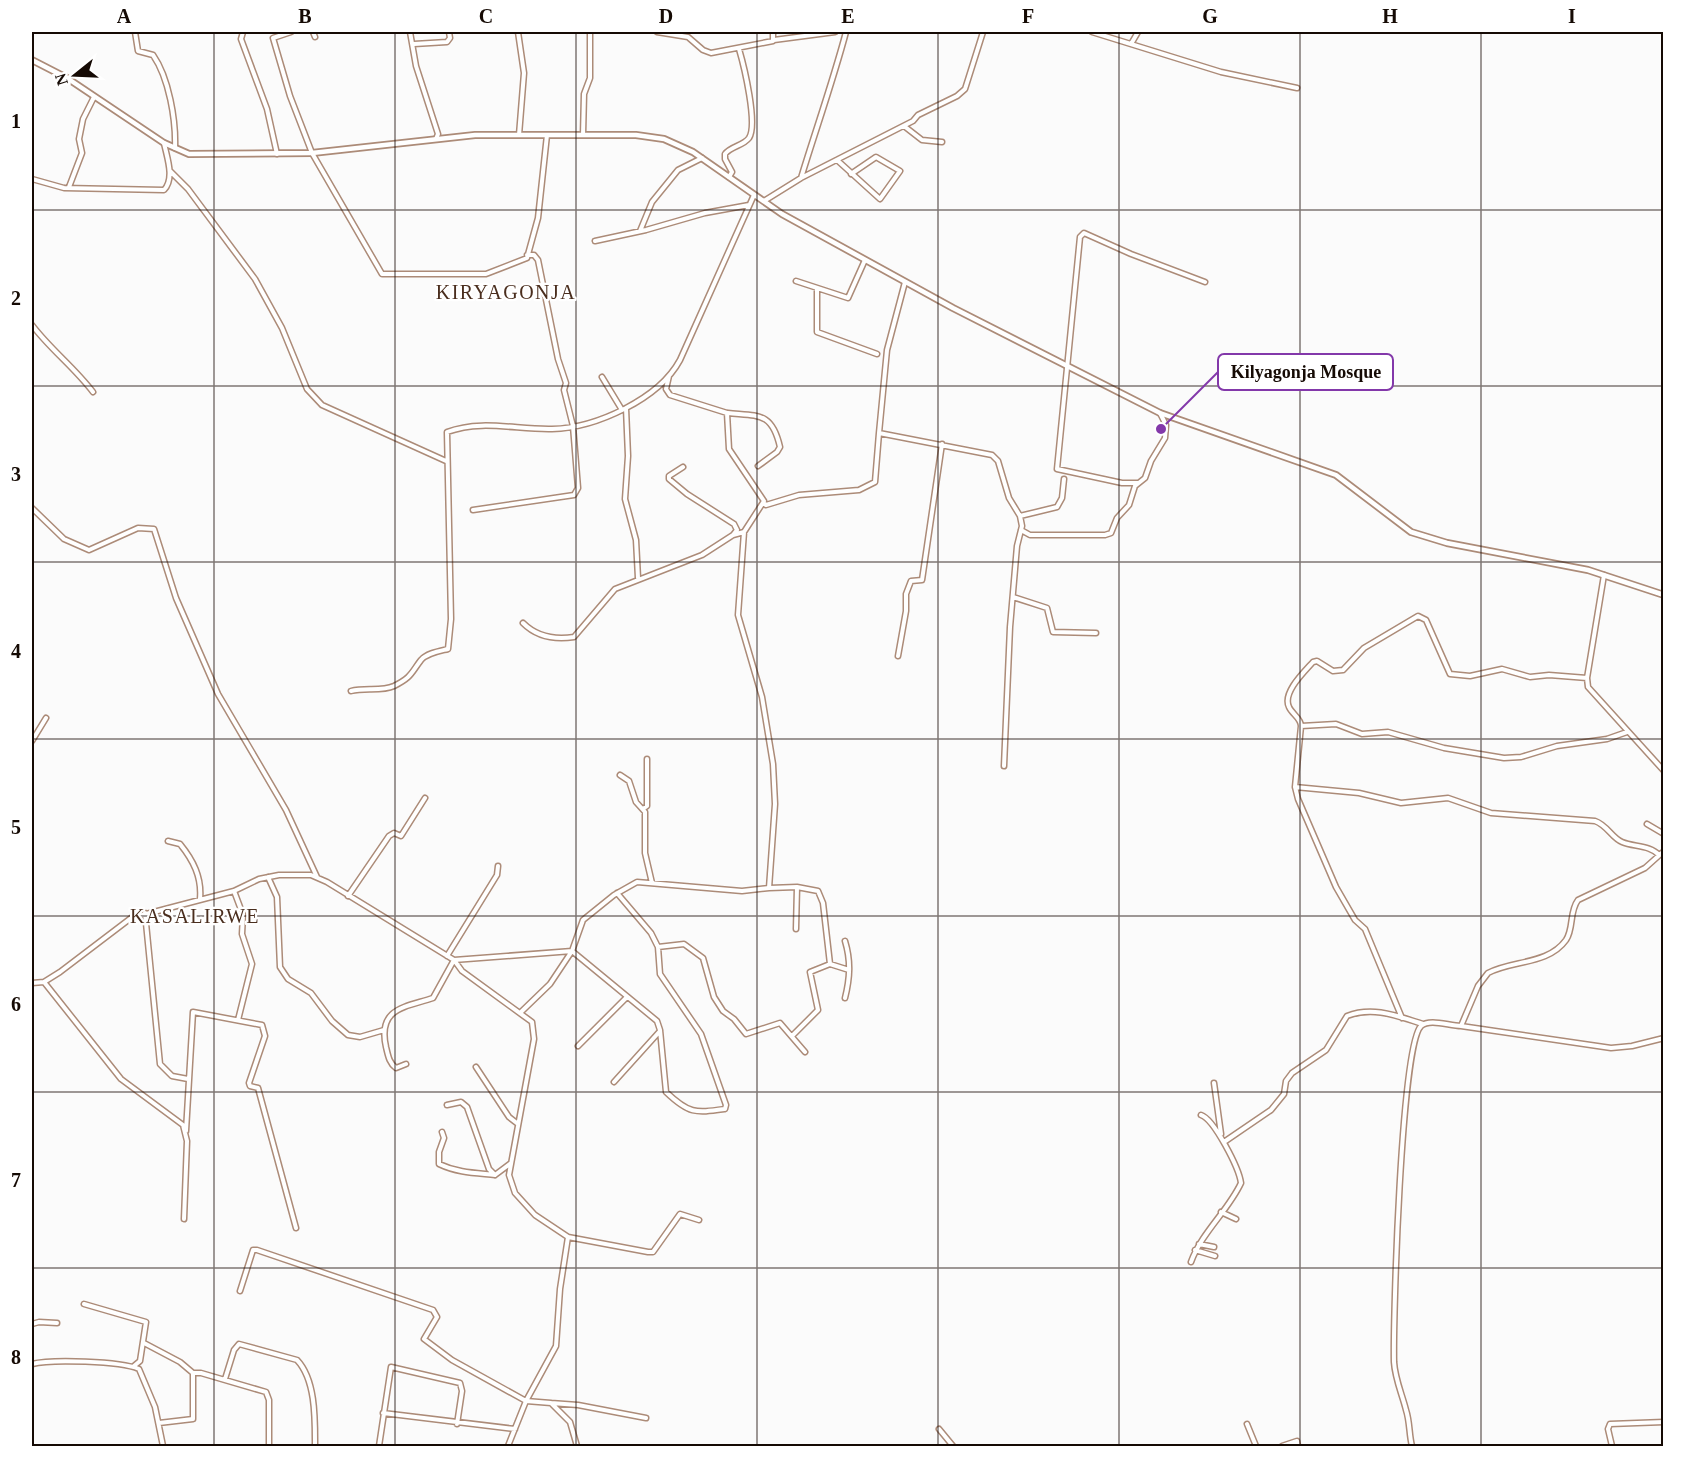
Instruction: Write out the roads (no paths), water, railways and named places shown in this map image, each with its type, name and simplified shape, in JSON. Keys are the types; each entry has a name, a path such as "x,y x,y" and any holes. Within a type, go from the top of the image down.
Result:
{"street":[{"path":"135,32 138,51 153,55 164,77 176,135 175,148"},
{"path":"243,32 241,39 267,109 278,154"},
{"path":"270,32 290,96 312,153 382,274 486,274 524,260 538,218 547,135"},
{"path":"273,38 291,32"},
{"path":"313,32 315,37"},
{"path":"410,32 414,44 416,66 438,134 436,139"},
{"path":"414,44 447,42 450,38 449,32"},
{"path":"518,32 524,73 519,135"},
{"path":"583,136 584,94 590,78 590,32"},
{"path":"657,32 688,37 707,52 739,49 774,40 835,32"},
{"path":"773,32 774,40"},
{"path":"801,178 819,118 833,83 846,32"},
{"path":"763,201 801,178 904,126 918,115 957,96 965,89 983,32"},
{"path":"1092,32 1221,72 1297,88"},
{"path":"1131,44 1138,32"},
{"path":"729,177 732,172 725,159 725,154 746,141 751,131 750,110 739,49"},
{"path":"32,60 68,78 164,143 189,154 312,153 475,135 651,136 678,145 702,158 763,201 953,308 1160,413 1336,475 1403,527 1418,535 1604,575 1664,595"},
{"path":"69,187 82,153 79,139 83,119 94,97"},
{"path":"904,126 922,140 942,142"},
{"path":"32,179 69,187 160,191 167,187 170,171 164,143"},
{"path":"837,160 851,174 880,199 900,171 876,157 851,174"},
{"path":"640,231 652,201 678,170 702,158"},
{"path":"170,171 188,189 255,279 282,328 311,397 322,405 446,461"},
{"path":"351,691 363,688 391,688 416,671 422,660 448,649 451,619 446,435 450,431 495,424 552,429 573,426 624,409 643,400 669,376 680,360 754,195"},
{"path":"595,241 705,213 749,205"},
{"path":"1138,483 1119,483 1057,469 1066,366 1082,234 1205,282"},
{"path":"473,510 575,494 578,486 573,426 538,260 534,255 527,255"},
{"path":"796,281 845,298 851,296 866,259"},
{"path":"763,503 766,505 799,495 859,490 875,482 887,350 906,281"},
{"path":"817,289 817,332 877,354"},
{"path":"32,325 43,341 74,368 93,392"},
{"path":"669,376 666,389 670,395 728,413 761,416 772,424 780,447 777,453 758,466"},
{"path":"602,377 624,409 628,456 625,499 636,540 638,579"},
{"path":"728,413 729,449 759,493 763,503"},
{"path":"1021,530 1030,535 1108,535 1129,505 1138,483 1145,478 1150,462 1165,438 1166,424 1160,413"},
{"path":"879,433 942,444 996,458 1009,498 1020,516 1021,530 1016,554 1004,766"},
{"path":"898,656 906,611 906,594 911,581 922,580 942,444"},
{"path":"683,467 669,476 669,479 687,494 734,524 737,530 733,535"},
{"path":"1020,516 1057,507 1062,498 1064,478"},
{"path":"763,503 744,532 738,615 762,697 775,787 769,888"},
{"path":"32,508 64,539 89,550 138,528 154,529 177,598 223,703 284,806 317,877"},
{"path":"523,623 530,630 546,638 574,637 607,596 638,579 702,555 733,535 744,532"},
{"path":"1604,575 1587,678 1593,695 1664,771"},
{"path":"1013,597 1047,608 1051,629 1056,633 1096,633"},
{"path":"1402,1018 1365,929 1355,920 1336,887 1306,820 1295,788 1301,721 1288,706 1287,696 1312,662 1317,661 1333,671 1343,670 1364,648 1418,616 1426,620 1450,674 1470,675 1502,669 1530,677 1549,675 1587,678"},
{"path":"32,741 46,718"},
{"path":"1301,726 1336,724 1362,734 1388,732 1444,748 1504,758 1521,757 1557,746 1607,739 1627,732"},
{"path":"643,809 647,806 647,759"},
{"path":"620,775 629,781 636,802 643,809 647,829 645,853 652,883"},
{"path":"1295,788 1359,793 1401,803 1448,798 1494,814 1522,814 1595,821 1605,826 1620,841 1650,849 1659,855"},
{"path":"348,896 389,836 393,833 401,836 425,798"},
{"path":"1647,824 1664,834"},
{"path":"168,841 180,844 189,855 199,878 200,899"},
{"path":"1461,1026 1478,986 1488,973 1523,964 1558,947 1569,933 1573,910 1578,900 1645,868 1664,851"},
{"path":"447,956 496,874 498,866"},
{"path":"32,983 44,981 60,972 123,922 234,891 268,877 279,875 317,877 454,960 462,971 532,1022 534,1039 509,1180 515,1193 536,1215 568,1237 648,1252 652,1252 680,1214 699,1220"},
{"path":"268,877 277,897 280,967 288,979 311,993 333,1021 348,1035 360,1037 384,1030"},
{"path":"521,1012 550,984 572,951 583,920 617,893 637,882 742,891 797,887 818,891 829,942 830,964"},
{"path":"796,928 797,887"},
{"path":"234,891 243,915 242,934 252,964 238,1020"},
{"path":"454,960 572,951 657,1021 660,1030 666,1092 677,1102 696,1113 725,1109 726,1105 701,1034 660,974 658,947 645,925 617,893"},
{"path":"145,914 160,1064 172,1076 188,1079"},
{"path":"845,941 849,954 845,998"},
{"path":"658,947 684,944 703,958 714,997 723,1011 734,1019 746,1034 780,1023 805,1052"},
{"path":"406,1064 396,1068 391,1065 384,1037 385,1025 398,1009 414,1002 433,998 454,960"},
{"path":"792,1036 818,1010 810,972 830,964 849,970"},
{"path":"44,981 114,1072 170,1113 186,1131"},
{"path":"578,1046 627,997"},
{"path":"1224,1142 1271,1110 1284,1094 1286,1081 1292,1073 1326,1050 1347,1016 1370,1011 1423,1024 1461,1026 1620,1048 1664,1038"},
{"path":"184,1219 188,1079 194,1012 262,1026 265,1030 266,1036 249,1083 250,1086 258,1088 296,1228"},
{"path":"1412,1446 1408,1418 1394,1368 1394,1280 1409,1068 1415,1036 1423,1024"},
{"path":"614,1082 660,1030"},
{"path":"476,1067 509,1117 518,1124"},
{"path":"1191,1262 1195,1250 1221,1212 1236,1195 1241,1183 1221,1135 1214,1083"},
{"path":"447,1105 461,1102 467,1107 489,1169 495,1175"},
{"path":"1201,1115 1205,1116 1221,1135"},
{"path":"442,1132 444,1138 439,1152 439,1164 464,1173 495,1175 514,1160"},
{"path":"1221,1212 1236,1219"},
{"path":"508,1446 526,1401 556,1346 560,1289 568,1237"},
{"path":"1199,1244 1214,1247"},
{"path":"240,1291 253,1250 257,1250 432,1310 437,1317 424,1339 452,1360 526,1401 578,1405 646,1418"},
{"path":"1195,1250 1215,1256"},
{"path":"84,1304 143,1319 147,1324 141,1361 133,1366"},
{"path":"32,1324 57,1323"},
{"path":"144,1343 180,1362 193,1373 225,1379 266,1392 269,1400 268,1446"},
{"path":"225,1379 234,1350 239,1344 297,1360 307,1379 313,1406 315,1446"},
{"path":"32,1364 54,1361 133,1366 142,1372 159,1423 163,1446"},
{"path":"380,1446 389,1369 393,1366 460,1383 462,1391 456,1424"},
{"path":"159,1423 193,1419 193,1373"},
{"path":"551,1403 570,1422 577,1446"},
{"path":"383,1413 515,1430"},
{"path":"1612,1446 1608,1429 1610,1424 1664,1422"},
{"path":"1247,1424 1256,1446"},
{"path":"939,1429 953,1446"},
{"path":"1282,1446 1297,1442 1298,1446"}],"place":[{"name":"Kilyagonja Mosque","path":"1161,429"}],"district":[{"name":"KIRYAGONJA","path":"506,292"},
{"name":"KASALIRWE","path":"195,916"}]}
